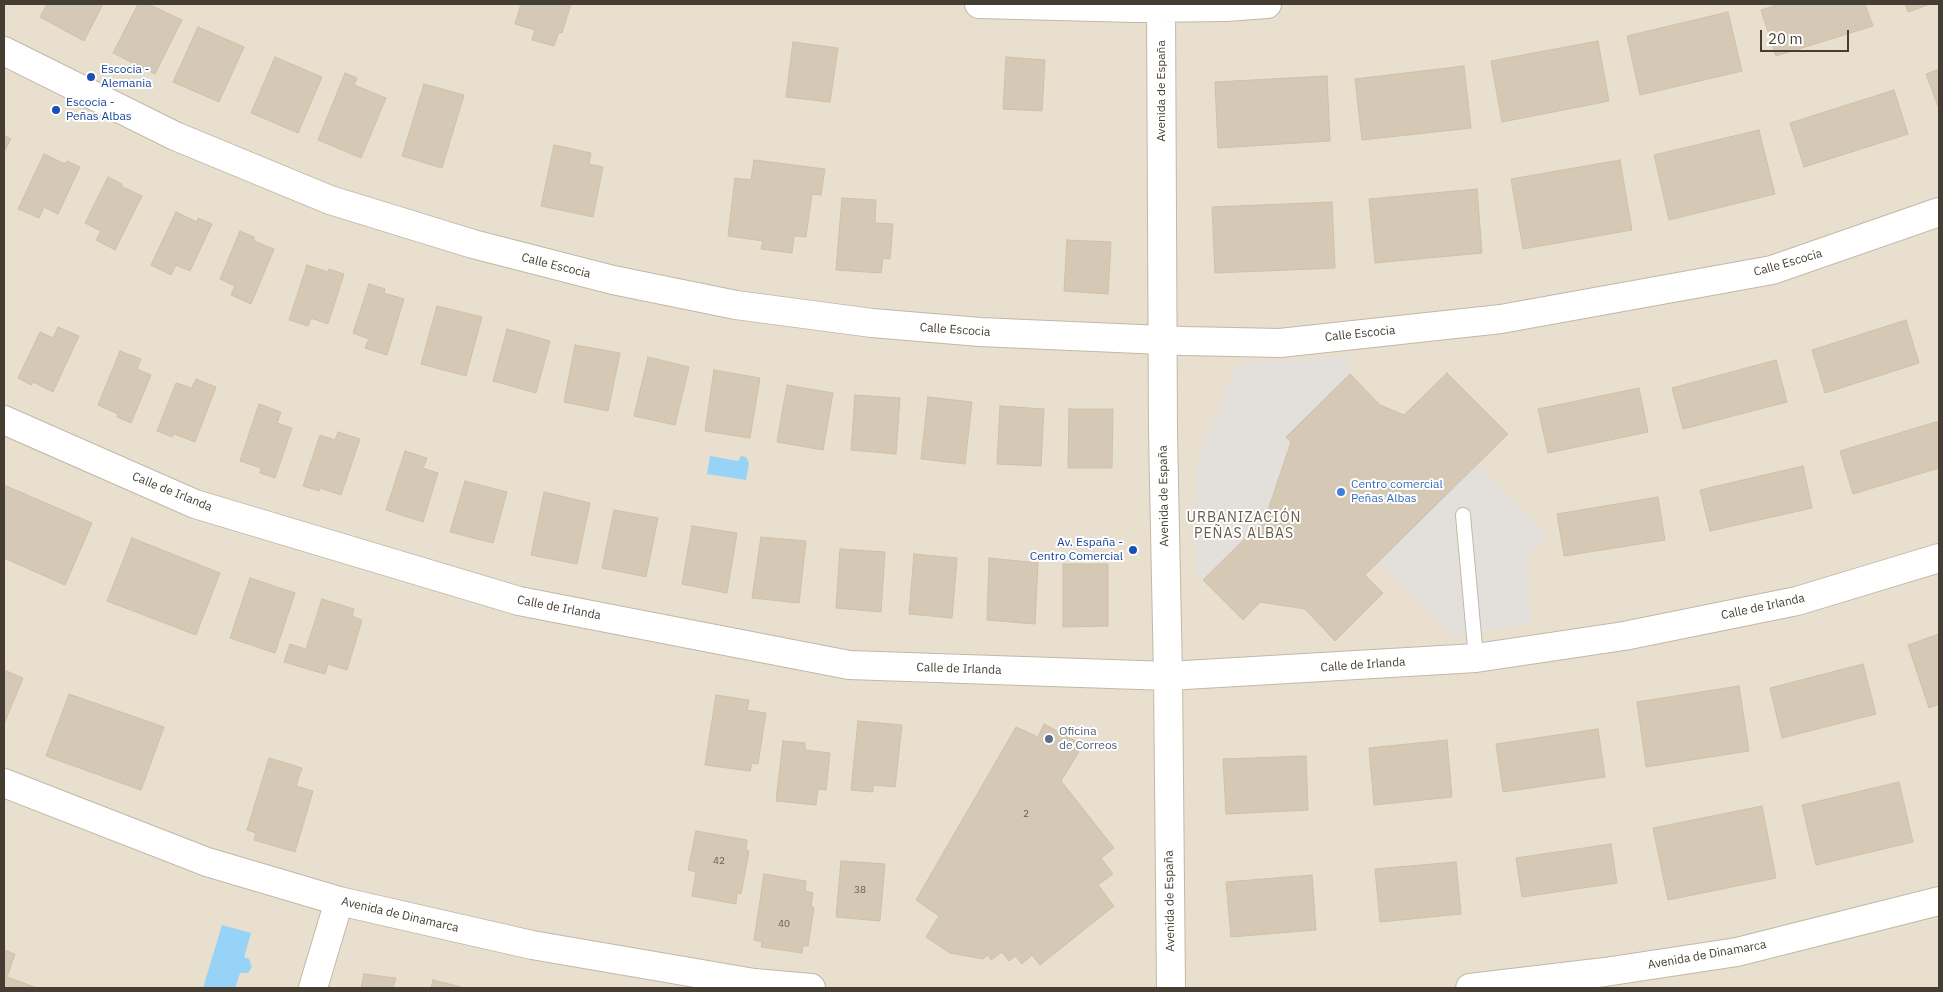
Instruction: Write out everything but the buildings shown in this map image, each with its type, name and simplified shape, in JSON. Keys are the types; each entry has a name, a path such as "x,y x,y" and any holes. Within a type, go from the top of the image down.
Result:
{"street":[{"path":"979,4 1226,7 1267,4"},
{"name":"Avenida de España","path":"1161,6 1163,433 1171,988"},
{"name":"Calle Escocia","path":"4,51 175,136 330,200 473,244 613,280 736,305 872,324 980,332 1280,343 1501,319 1772,270 1939,212"},
{"name":"Calle de Irlanda","path":"4,420 195,504 519,600 849,664 1168,676 1476,658 1624,636 1796,601 1939,558"},
{"name":"Avenida de Dinamarca","path":"4,782 207,862 339,901 532,945 754,983 811,988"},
{"path":"313,988 339,901"},
{"name":"Avenida de Dinamarca","path":"1470,988 1605,972 1737,952 1939,902"}],"lane":[{"path":"1463,516 1476,658"}],"shaded area":[{"path":"4,4 1939,4 1939,988 4,988"},
{"path":"1348,357 1350,374 1286,436 1291,442 1265,519 1203,580 1196,575 1196,463 1238,363"},
{"path":"1477,464 1547,533 1527,559 1531,624 1453,636 1378,562"}],"water":[{"path":"710,456 738,461 741,456 746,457 749,463 746,480 707,474"},
{"path":"222,925 251,933 244,957 249,959 252,967 248,973 240,973 235,988 203,988"}],"place":[{"name":"Escocia - Alemania","path":"91,77"},
{"name":"Escocia - Peñas Albas","path":"56,110"},
{"name":"Centro comercial Peñas Albas","path":"1341,492"},
{"name":"Av. España - Centro Comercial","path":"1133,550"},
{"name":"Oficina de Correos","path":"1049,739"}],"district":[{"name":"URBANIZACIÓN PEÑAS ALBAS","path":"1244,526"}]}
